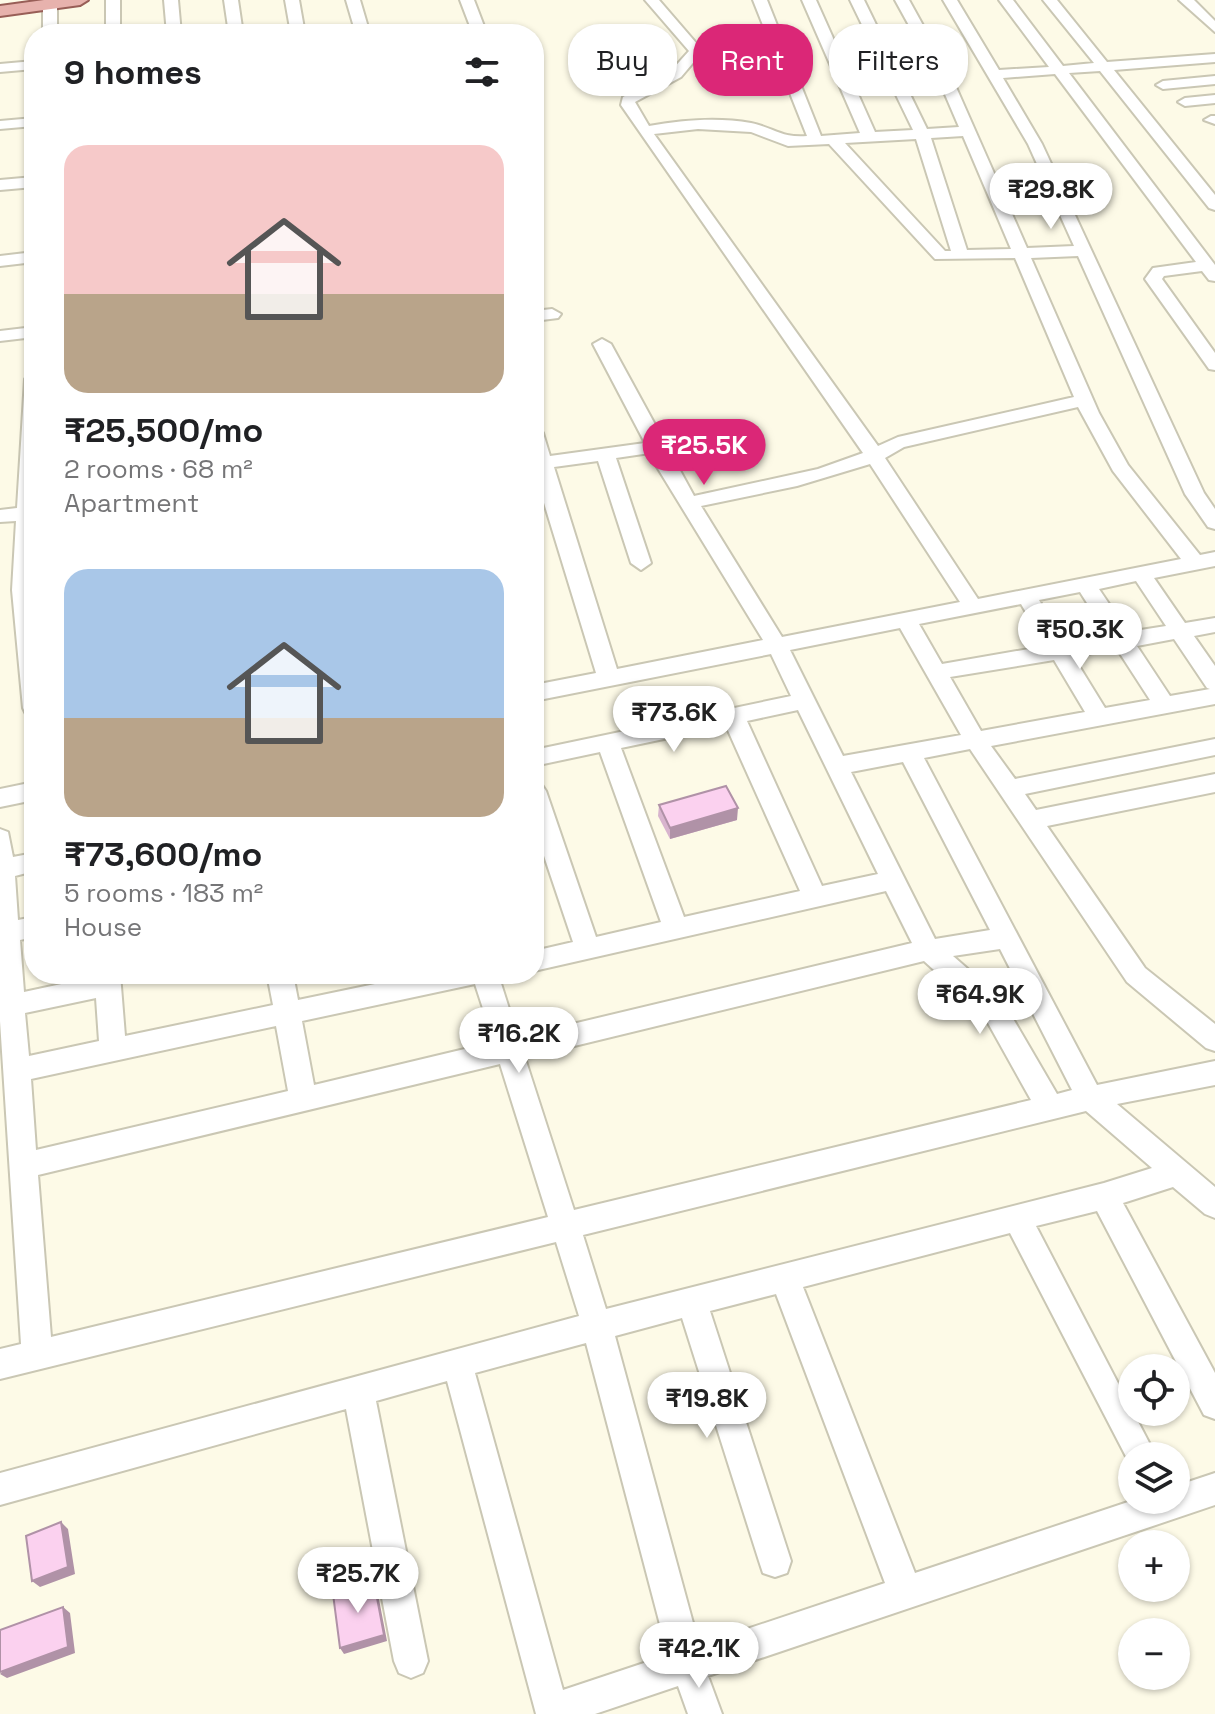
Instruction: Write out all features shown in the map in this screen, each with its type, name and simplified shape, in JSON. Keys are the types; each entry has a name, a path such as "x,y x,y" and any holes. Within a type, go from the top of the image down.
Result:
{"main road":[{"path":"0,11 80,0"}],"street":[{"path":"113,0 113,24"},
{"path":"171,0 173,24"},
{"path":"231,0 235,24"},
{"path":"292,0 296,24"},
{"path":"353,0 360,24"},
{"path":"467,0 476,24"},
{"path":"652,0 696,51 692,61 628,100 628,105 876,457 974,608"},
{"path":"760,0 823,139 941,256 1082,251"},
{"path":"809,0 869,136"},
{"path":"857,0 922,134 961,256"},
{"path":"902,0 945,78 1085,400 1120,467 1205,561"},
{"path":"950,0 1035,144 1195,494 1215,523"},
{"path":"1006,0 1211,270"},
{"path":"1050,0 1215,205"},
{"path":"1188,2 1215,1"},
{"path":"1188,2 1215,28"},
{"path":"50,4 50,24"},
{"path":"994,75 1215,58"},
{"path":"0,68 24,66"},
{"path":"1163,85 1215,80"},
{"path":"1185,102 1215,99"},
{"path":"0,125 24,123"},
{"path":"644,131 675,126 746,127 758,129 777,141 968,131"},
{"path":"0,185 24,183"},
{"path":"0,261 24,258"},
{"path":"1211,270 1159,272 1153,279 1215,365"},
{"path":"544,315 552,314"},
{"path":"0,336 24,333"},
{"path":"602,344 656,447 778,647 928,950 992,1006 1050,1108"},
{"path":"689,503 835,469 876,457 898,443 1085,400"},
{"path":"544,463 656,447"},
{"path":"605,454 641,563"},
{"path":"544,482 609,679"},
{"path":"0,516 24,514"},
{"path":"544,689 778,647 1205,561"},
{"path":"24,571 24,610"},
{"path":"1141,574 1215,683"},
{"path":"1086,585 1164,704"},
{"path":"1027,597 1098,716"},
{"path":"906,621 974,738 1136,975 1215,1040"},
{"path":"937,672 1215,625"},
{"path":"836,766 974,738 1215,696"},
{"path":"544,756 805,701"},
{"path":"734,718 815,898"},
{"path":"608,743 677,931"},
{"path":"1009,789 1215,747"},
{"path":"909,751 1090,1098 1215,1205"},
{"path":"1030,820 1215,783"},
{"path":"0,798 24,793"},
{"path":"544,820 588,950"},
{"path":"0,838 8,1016 17,1070 37,1356"},
{"path":"2,869 24,864"},
{"path":"544,959 892,880"},
{"path":"5,941 24,932"},
{"path":"24,1166 928,950 1006,938"},
{"path":"8,1016 97,984"},
{"path":"108,984 113,1050"},
{"path":"282,984 303,1101"},
{"path":"488,984 597,1326 687,1664 705,1714"},
{"path":"17,1070 287,1013 366,985"},
{"path":"0,1364 1090,1098 1215,1073"},
{"path":"0,1489 457,1363 1104,1196 1179,1172"},
{"path":"1104,1196 1215,1404"},
{"path":"1017,1218 1133,1442"},
{"path":"785,1278 906,1593"},
{"path":"692,1302 775,1561"},
{"path":"457,1363 552,1711 1132,1514"},
{"path":"358,1390 411,1661"},
{"path":"1190,1496 1215,1489"}],"building":[{"path":"726,786 738,808 670,828 659,805"},
{"path":"61,1522 68,1567 32,1581 26,1536"},
{"path":"374,1582 384,1635 340,1648 333,1594"},
{"path":"63,1607 68,1647 0,1672 0,1630"}]}
